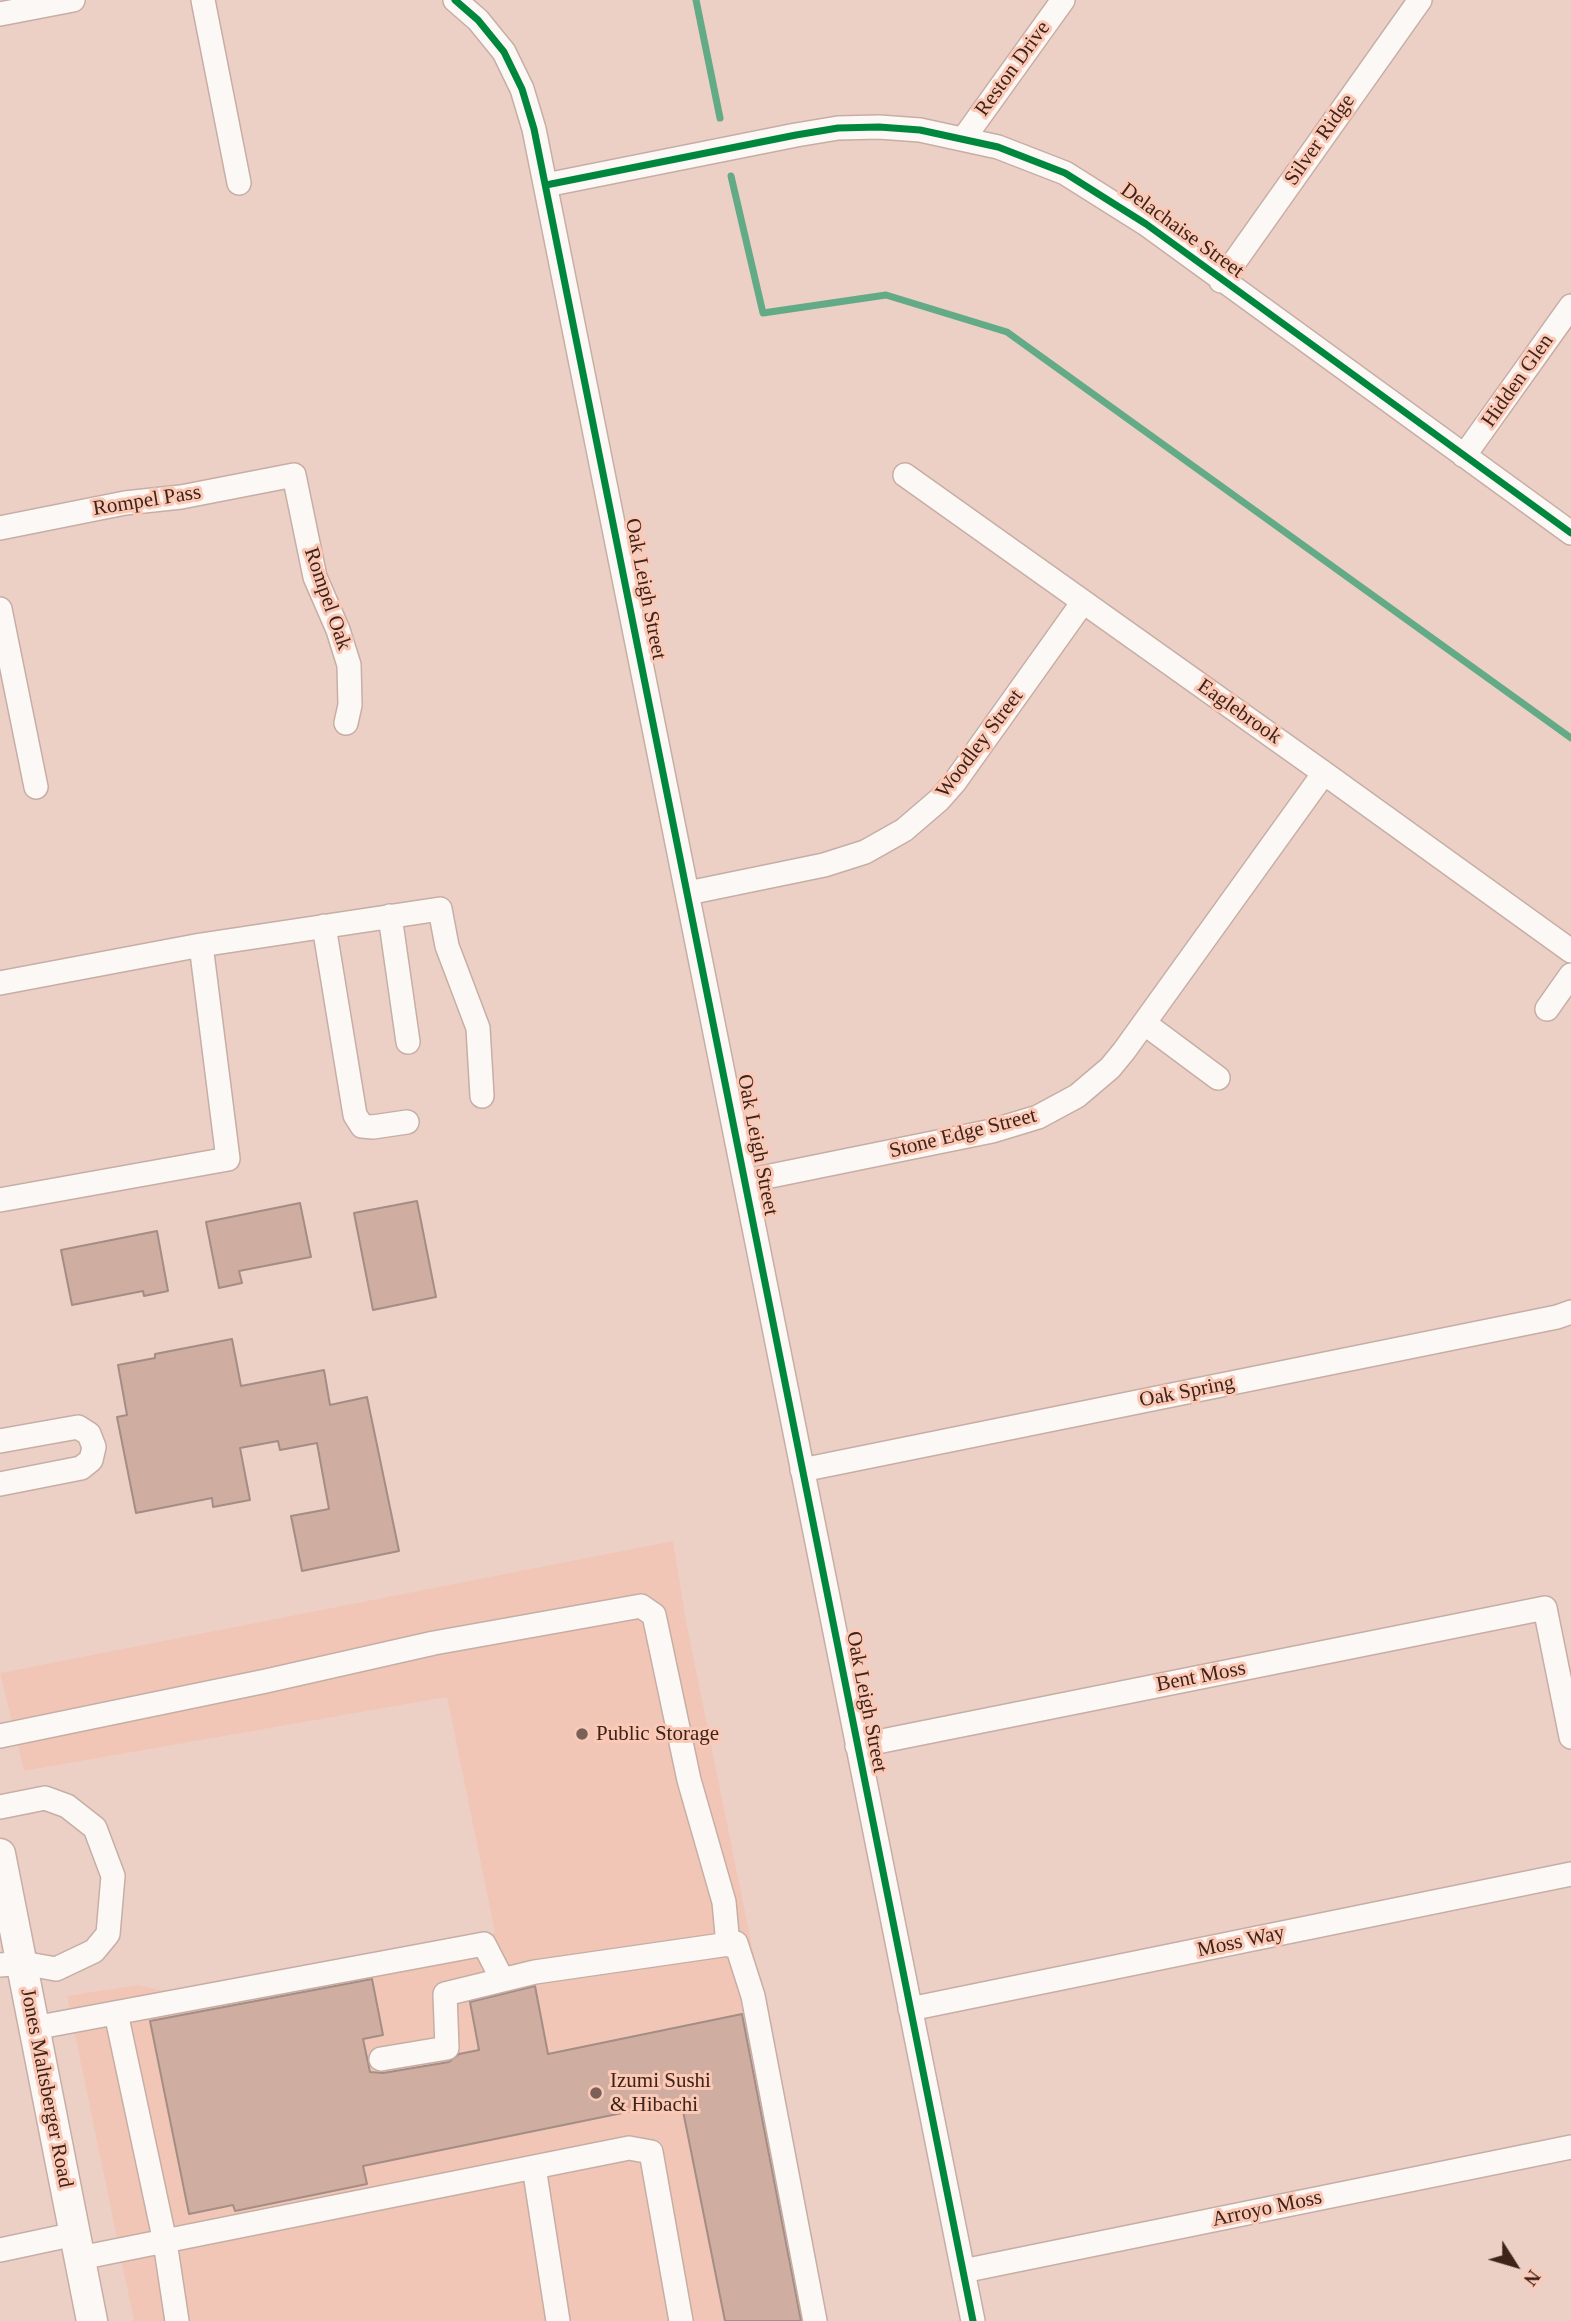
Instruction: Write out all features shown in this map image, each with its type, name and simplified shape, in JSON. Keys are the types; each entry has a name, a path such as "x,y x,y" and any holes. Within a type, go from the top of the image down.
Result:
{"main road":[{"name":"Jones Maltsberger Road","path":"0,1854 11,1964 34,2028 78,2246 89,2320"}],"street":[{"path":"0,14 73,0"},
{"path":"203,0 239,183"},
{"name":"Oak Leigh Street","path":"454,0 478,20 504,52 522,89 534,129 973,2321"},
{"name":"Reston Drive","path":"964,138 1063,0"},
{"name":"Silver Ridge","path":"1221,281 1420,0"},
{"name":"Delachaise Street","path":"546,185 838,128 920,130 998,146 1065,173 1146,224 1571,533"},
{"name":"Hidden Glen","path":"1464,456 1571,306"},
{"name":"Rompel Pass","path":"0,528 125,503 181,497 294,475"},
{"name":"Rompel Oak","path":"294,475 316,577 349,665 350,705 346,723"},
{"name":"Eaglebrook","path":"905,475 1571,951"},
{"name":"Woodley Street","path":"688,893 824,865 865,852 905,830 954,783 1083,602"},
{"path":"0,609 36,787"},
{"name":"Stone Edge Street","path":"746,1181 992,1131 1038,1117 1077,1096 1110,1068 1324,773"},
{"path":"0,983 201,945 440,909 447,946 478,1028 482,1096"},
{"path":"390,916 408,1042"},
{"path":"324,926 355,1115 362,1126 407,1122"},
{"path":"0,1200 228,1159 201,945"},
{"path":"1547,1009 1571,975"},
{"path":"1144,1023 1218,1078"},
{"name":"Oak Spring","path":"802,1471 1544,1320 1571,1312"},
{"path":"0,1441 78,1427 89,1434 94,1447 91,1460 80,1468 0,1484"},
{"path":"0,1735 435,1643 641,1605 654,1615 689,1780 723,1902 728,1945"},
{"name":"Bent Moss","path":"857,1746 1545,1608 1571,1737"},
{"path":"0,1807 45,1798 67,1806 95,1828 113,1876 108,1934 94,1951 56,1969 11,1964"},
{"name":"Moss Way","path":"910,2009 1571,1874"},
{"path":"381,2060 447,2048 445,1994 534,1972 736,1943 753,1996 816,2321"},
{"path":"34,2028 485,1944 502,1979"},
{"path":"116,2013 165,2242 177,2321"},
{"name":"Arroyo Moss","path":"963,2271 1571,2147"},
{"path":"0,2250 165,2242 629,2148 651,2152 681,2321"},
{"path":"534,2167 558,2321"}],"shaded area":[{"path":"673,1541 686,1621 828,2321 134,2321 67,1996 138,1985 181,1994 495,1933 447,1697 24,1771 0,1673"}],"building":[{"path":"417,1201 436,1297 373,1310 354,1213"},
{"path":"300,1203 311,1257 239,1271 242,1283 219,1288 206,1222"},
{"path":"157,1231 168,1291 144,1296 143,1291 72,1305 61,1250"},
{"path":"232,1339 241,1386 324,1370 330,1405 367,1397 399,1551 302,1571 291,1516 329,1509 317,1443 280,1450 278,1441 240,1448 250,1500 213,1507 212,1498 136,1513 117,1417 127,1415 118,1365 155,1358 155,1354"},
{"path":"372,1979 383,2035 363,2039 370,2072 383,2073 449,2062 459,2054 479,2050 470,2002 535,1986 548,2054 742,2014 801,2321 725,2321 681,2101 363,2166 367,2184 235,2211 233,2205 189,2214 150,2021"}],"waterway":[{"path":"696,0 720,118"},
{"path":"731,176 763,313 886,295 1007,332 1571,738"}],"cycle path":[{"path":"455,0 478,20 504,52 522,89 534,129 973,2321"},
{"path":"546,185 838,128 920,130 998,147 1065,173 1146,224 1571,533"}],"place":[{"name":"Public Storage","path":"582,1734"},
{"name":"Izumi Sushi & Hibachi","path":"596,2093"}]}
